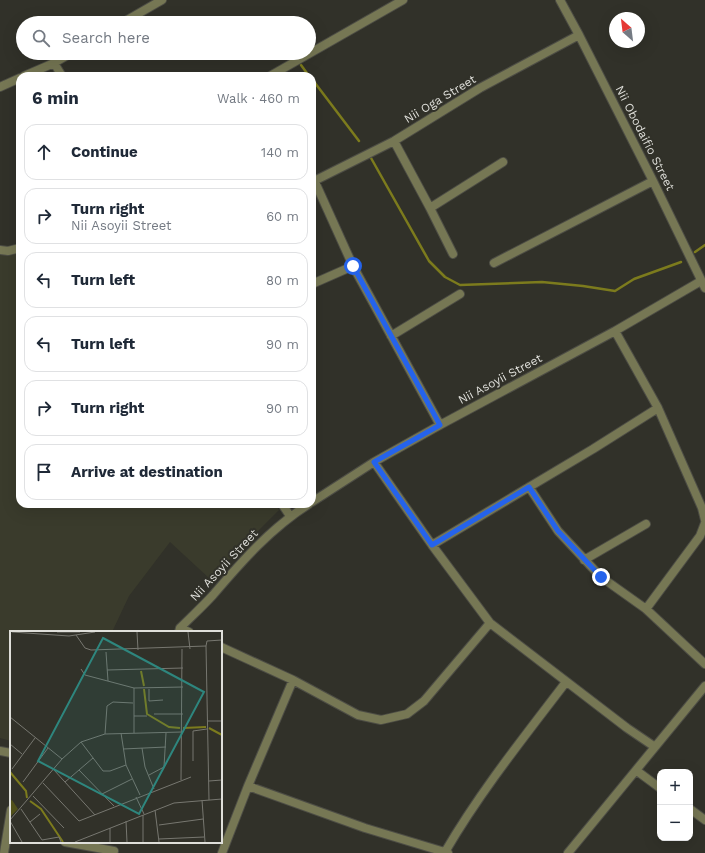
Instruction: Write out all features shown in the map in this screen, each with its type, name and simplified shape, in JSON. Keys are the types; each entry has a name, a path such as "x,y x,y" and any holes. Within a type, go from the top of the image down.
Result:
{"street":[{"path":"134,16 162,0"},
{"path":"316,50 403,0"},
{"name":"Nii Obodaifio Street","path":"560,0 654,181 703,284"},
{"name":"Nii Oga Street","path":"316,180 394,141 480,88 579,35"},
{"path":"33,72 59,60"},
{"path":"277,72 298,60"},
{"path":"54,63 60,72"},
{"path":"0,86 16,80"},
{"path":"394,141 453,254"},
{"path":"430,208 503,162"},
{"path":"494,263 654,181"},
{"path":"316,188 353,266 440,425"},
{"path":"0,250 8,251 16,249"},
{"path":"316,282 353,266"},
{"name":"Nii Asoyii Street","path":"316,499 374,462 440,425 703,284"},
{"path":"391,336 460,294"},
{"path":"615,331 658,408 702,508 705,520"},
{"path":"432,545 658,408"},
{"path":"374,462 432,545 490,623 566,682 655,747"},
{"path":"529,487 558,531 584,560 601,577 646,609 705,664"},
{"path":"285,508 290,516"},
{"name":"Nii Asoyii Street","path":"180,630 261,542 290,516 303,508"},
{"path":"646,609 700,536 705,523"},
{"path":"584,560 646,524"},
{"path":"222,647 293,680 358,715 381,720 407,714 424,701 490,623"},
{"path":"222,853 248,786 293,680"},
{"path":"248,786 365,828 446,852 456,832 505,761 566,682"},
{"path":"568,853 637,771 705,686"},
{"path":"0,751 10,753"},
{"path":"637,771 657,786"},
{"path":"693,811 705,820"},
{"path":"4,853 10,816"},
{"path":"73,843 114,848"}],"shaded area":[{"path":"16,251 16,508 278,508 279,510 210,579 170,542 129,596 112,631 10,631 10,741 0,738 0,254"}],"waterway":[{"path":"301,65 306,72"},
{"path":"316,84 359,141"},
{"path":"371,158 429,261 445,277 460,285 542,282 615,291 634,279 681,262"},
{"path":"695,252 705,245"}],"route":[{"path":"353,266 440,425 374,462 432,545 529,487 558,531 601,577"}]}
